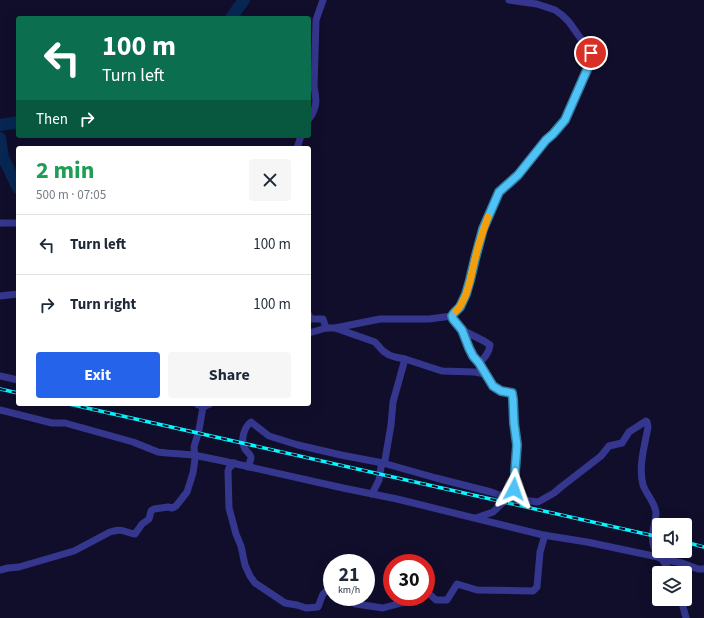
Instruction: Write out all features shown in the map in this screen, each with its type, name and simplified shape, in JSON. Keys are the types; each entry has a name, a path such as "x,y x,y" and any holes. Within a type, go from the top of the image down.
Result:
{"street":[{"path":"311,116 315,106 316,97 314,87 316,20 322,0"},
{"path":"311,332 326,328 335,328 380,319 429,319 452,316 460,307 466,294 483,229 499,192 518,175 546,140 565,120 591,58 591,53 574,28 555,10 537,4 509,0"},
{"path":"0,223 16,222"},
{"path":"0,296 16,294"},
{"path":"452,316 462,330 473,356 493,386 501,391 512,393 513,399 517,445 514,489 508,498 494,512 476,518"},
{"path":"311,319 323,319 326,328"},
{"path":"335,328 375,342 383,351 389,354 442,371 475,372 485,374"},
{"path":"462,330 490,345 486,356 479,363"},
{"path":"372,494 379,480 381,467 385,460 395,394 405,359"},
{"path":"0,376 16,380"},
{"path":"0,570 19,568 74,551 116,530 135,534 142,524 149,519 151,511 154,509 168,507 172,508 176,506 187,492 193,473 195,459 194,447 199,430 203,406"},
{"path":"0,410 52,423 65,423 133,442 158,452 194,455 234,463 397,499 545,535 587,542 652,556"},
{"path":"248,467 251,458 250,454 244,448 242,441 246,429 251,422 266,434 276,439 341,455 383,463 508,498 538,502 554,493 601,456 609,446 622,443 629,432 646,421 648,427 641,468 646,492 656,512 655,518"},
{"path":"234,463 228,471 229,508 241,546 245,565 250,576 255,583 285,603 297,604 306,608 318,607 323,594"},
{"path":"435,599 447,600 457,584 477,590 533,591 537,587 540,552 545,535"},
{"path":"660,558 682,563 698,569 704,569"},
{"path":"660,558 666,566"},
{"path":"370,606 383,608 390,606"},
{"path":"683,606 686,618"}],"waterway":[{"path":"232,16 244,0"},
{"path":"0,125 16,122"},
{"path":"0,138 3,157 16,184"}],"railway":[{"path":"0,389 16,393"},
{"path":"78,406 652,535"},
{"path":"692,544 704,547"}],"slow traffic":[{"path":"456,311 460,307 466,294 483,229 488,217"}],"route":[{"path":"514,489 517,445 512,393 501,391 493,386 473,356 462,330 452,316 460,307 466,294 483,229 499,192 518,175 546,140 565,120 590,63 591,53"}]}
